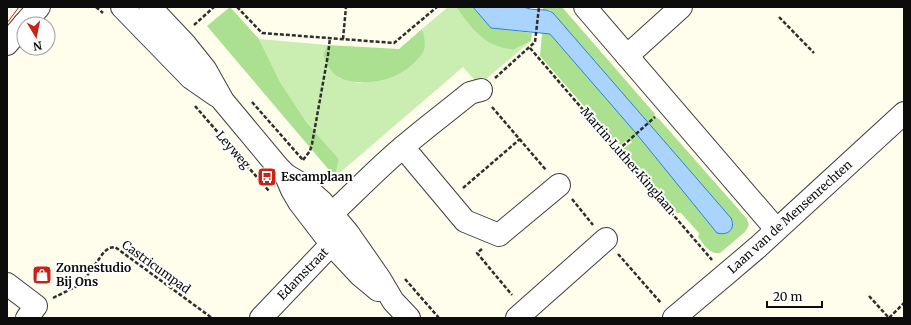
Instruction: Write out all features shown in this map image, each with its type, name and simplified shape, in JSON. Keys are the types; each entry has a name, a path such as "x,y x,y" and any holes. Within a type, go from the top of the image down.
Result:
{"street":[{"path":"31,16 39,7"},
{"name":"Leyweg","path":"150,7 185,44 205,69 223,101 278,167 286,175 303,185 322,202 325,220 340,239 380,279 393,301 409,318"},
{"path":"584,7 776,229"},
{"path":"626,56 681,7"},
{"name":"Leyweg","path":"115,12 191,78 223,101"},
{"path":"7,44 16,33"},
{"path":"325,220 403,147 470,93 481,90"},
{"name":"Laan van de Mensenrechten","path":"669,312 726,275 904,113"},
{"path":"403,147 449,200 465,221 499,235 559,185"},
{"name":"Edamstraat","path":"261,318 323,253 340,239"},
{"path":"521,314 606,239"},
{"path":"7,284 32,312"}],"path":[{"path":"96,7 115,12"},
{"path":"193,26 214,7"},
{"path":"237,7 262,33 394,43 437,7"},
{"path":"343,39 346,7"},
{"path":"539,7 535,42 481,90 486,100 669,312"},
{"path":"779,17 814,53"},
{"path":"251,101 303,160 310,151 312,144 330,38"},
{"name":"Martin Luther Kinglaan","path":"530,48 726,275"},
{"name":"Leyweg","path":"192,104 272,194"},
{"path":"618,150 656,117"},
{"path":"449,200 520,139"},
{"path":"499,235 477,253 521,314"},
{"name":"Castricumpad","path":"32,312 81,284 104,252 109,248 115,247 212,318"},
{"path":"868,296 889,318 904,303"}],"green space":[{"path":"230,7 259,39 280,82 307,123 339,159 335,177 207,26"},
{"path":"448,7 456,7 479,35 497,46 513,50 531,41 479,85 463,67 335,177 339,159 307,123 280,82 259,39 327,45 323,55 339,78 358,83 384,80 423,31 422,29"},
{"path":"456,7 473,7 491,28 532,33 531,41 513,50 491,43 474,30"},
{"path":"543,7 562,7 655,114 654,115 747,219 749,225 745,232 720,253 710,251 707,248 698,237 699,233 681,213 677,213 622,150 632,142 629,138 619,146 540,56 542,34 550,34 635,132 717,233 733,222 553,13 550,10 543,10"},
{"path":"422,29 425,45 422,54 403,72 386,79 359,82 341,78 335,75 331,70 323,55 327,45 399,49"}],"water":[{"path":"473,7 524,7 546,10 553,13 731,218 732,228 730,231 721,234 717,233 635,132 550,34 491,28"}],"tram line":[{"path":"7,23 19,7"}],"place":[{"name":"Escamplaan","path":"267,177"},
{"name":"Zonnestudio Bij Ons","path":"42,275"}]}
